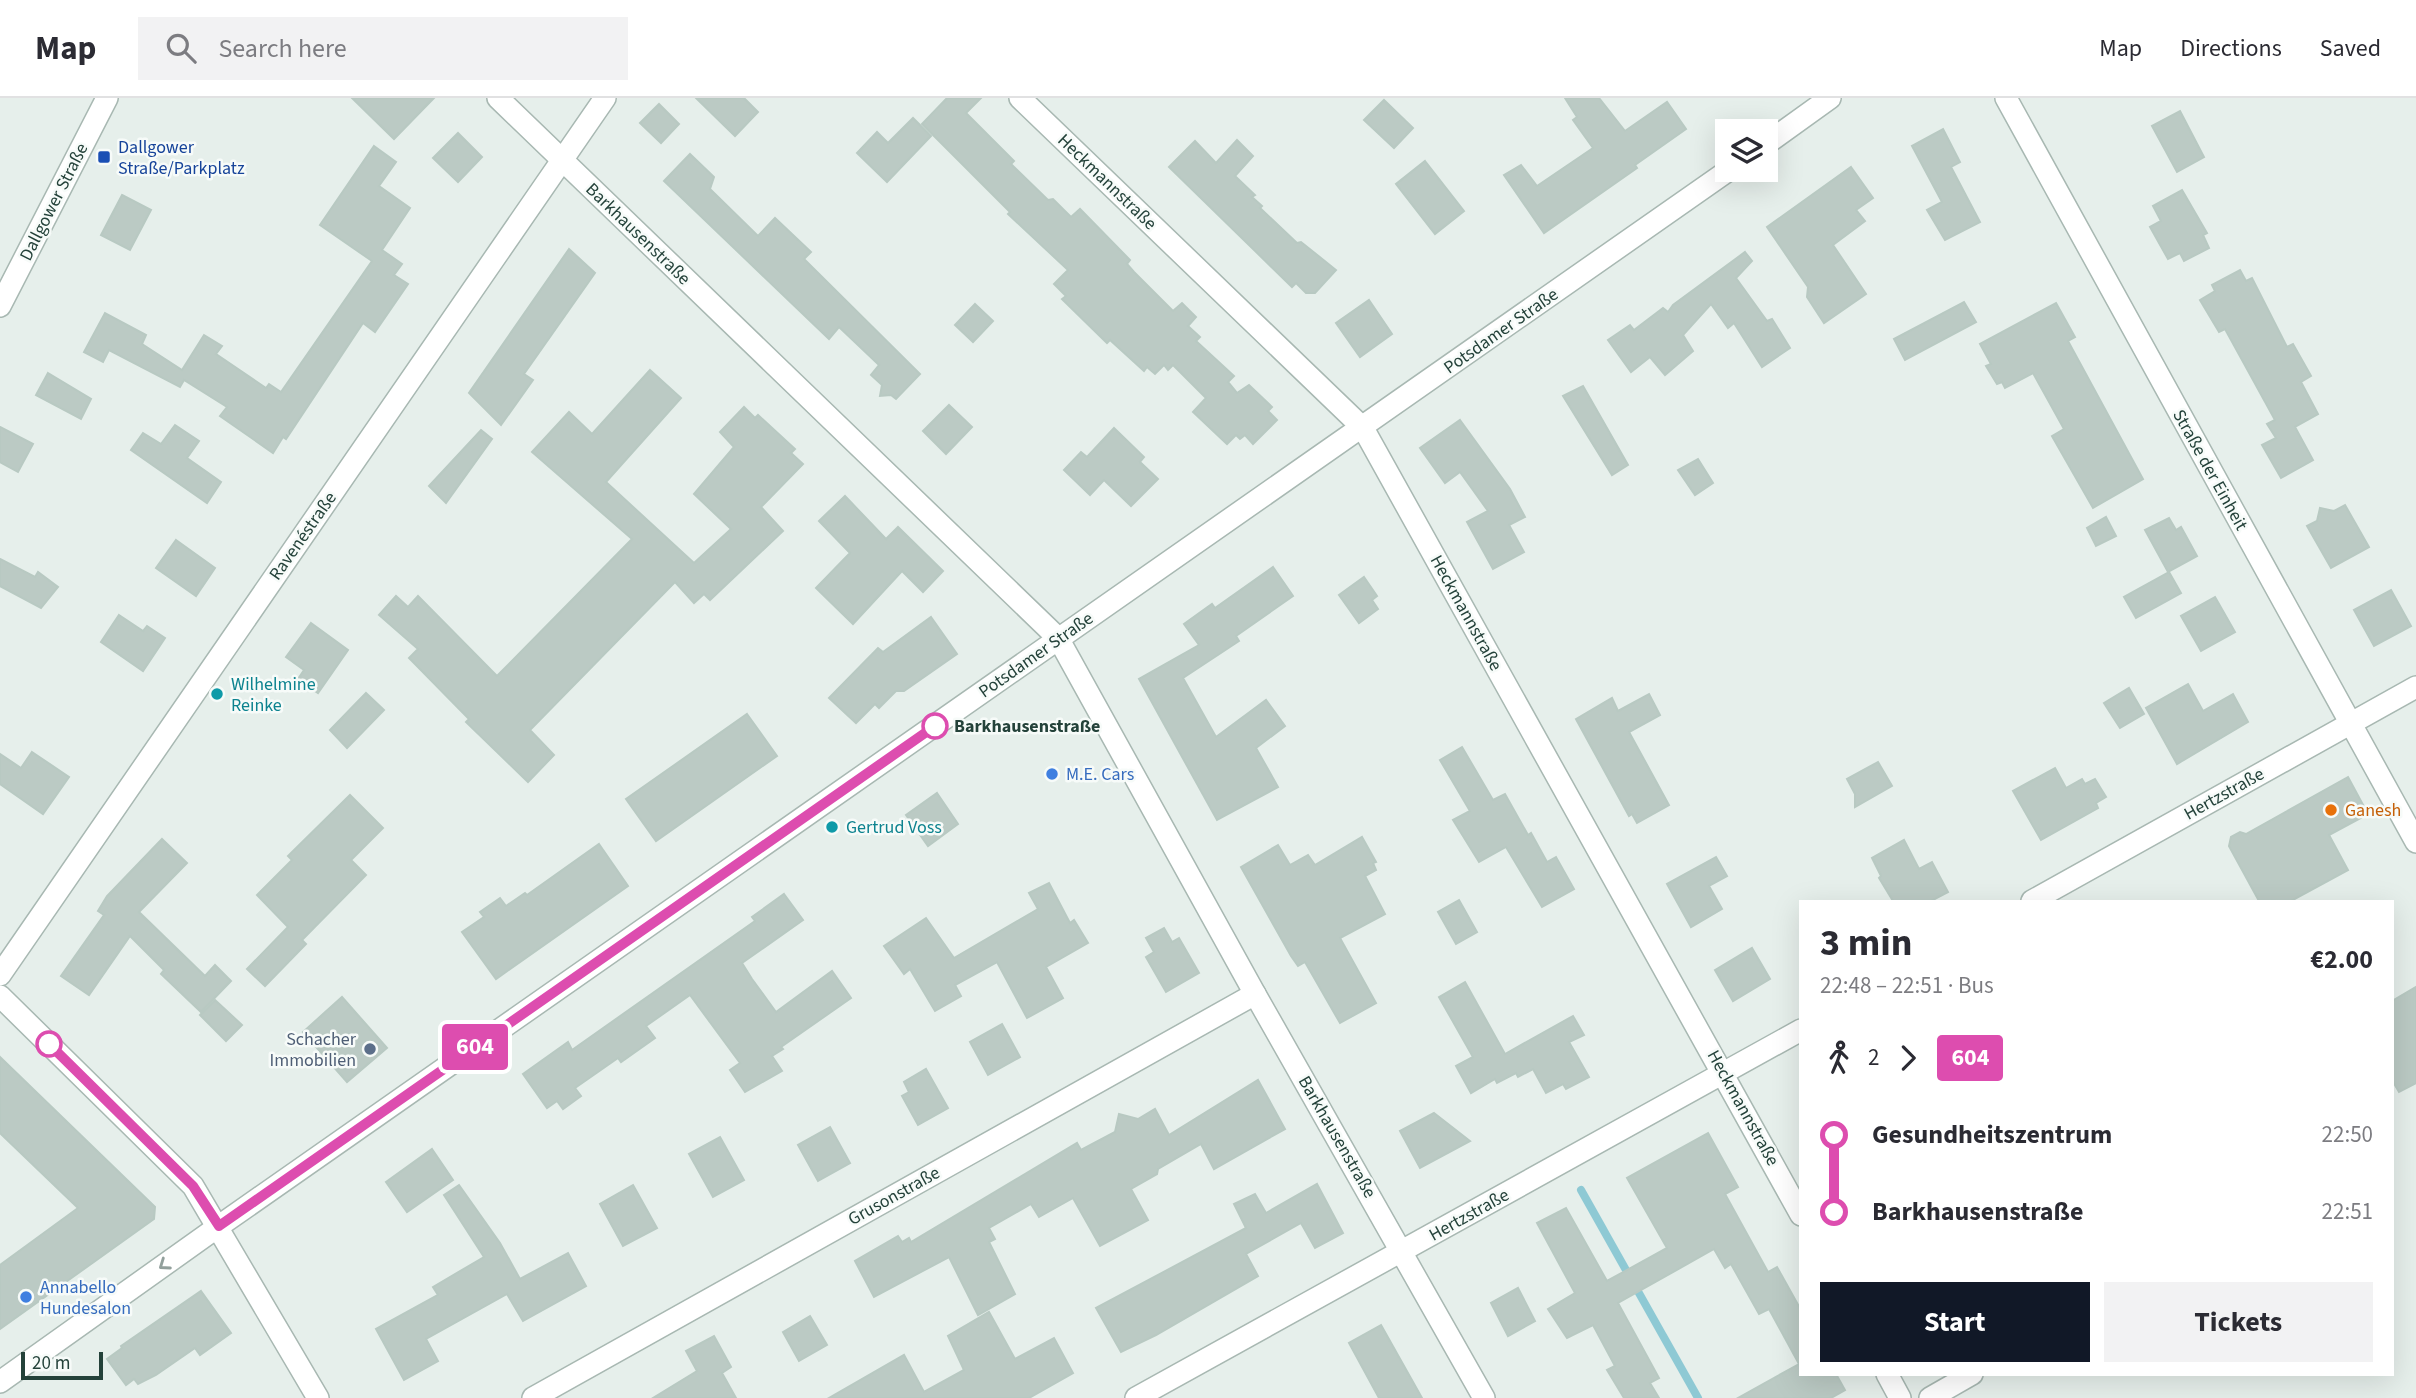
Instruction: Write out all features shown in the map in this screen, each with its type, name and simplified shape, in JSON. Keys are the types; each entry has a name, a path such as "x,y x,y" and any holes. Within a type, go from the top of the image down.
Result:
{"street":[{"name":"Dallgower Straße","path":"0,306 107,98"},
{"name":"Barkhausenstraße","path":"498,98 1058,638 1255,994 1485,1398"},
{"name":"Ravenéstraße","path":"0,975 605,98"},
{"name":"Heckmannstraße","path":"1020,98 1363,428 1799,1211"},
{"path":"1778,135 1830,98"},
{"name":"Straße der Einheit","path":"2006,98 2416,842"},
{"name":"Potsdamer Straße","path":"0,1382 1715,180"},
{"name":"Hertzstraße","path":"2034,900 2416,687"},
{"name":"Grusonstraße","path":"533,1398 1255,994"},
{"path":"0,996 193,1186 318,1398"},
{"name":"Hertzstraße","path":"1136,1398 1799,1031"},
{"path":"1888,1376 1900,1398"},
{"path":"1930,1398 1968,1376"}],"building":[{"path":"352,98 434,98 394,139"},
{"path":"696,98 744,98 758,112 735,136"},
{"path":"947,98 981,98 966,113 1014,161 1011,164 1048,200 1053,199 1071,217 1080,209 1130,260 1127,264 1173,311 1182,303 1196,317 1188,326 1200,337 1196,341 1234,376 1228,382 1237,393 1249,385 1272,407 1268,411 1277,420 1253,444 1245,435 1240,439 1236,435 1227,444 1193,412 1206,398 1173,365 1168,370 1164,365 1155,374 1147,367 1144,371 1110,340 1107,343 1062,299 1066,296 1054,284 1068,270 1008,214 1010,212 922,124"},
{"path":"1565,98 1599,98 1625,131 1667,102 1686,129 1635,165 1637,168 1544,233 1504,175 1521,165 1537,186 1593,148 1573,120 1577,117"},
{"path":"1384,100 1413,128 1394,148 1364,120"},
{"path":"659,104 679,124 661,143 640,123"},
{"path":"2180,111 2204,157 2177,172 2152,126"},
{"path":"913,118 931,136 887,182 857,153 877,132 888,143"},
{"path":"1943,129 1960,162 1951,167 1980,222 1945,240 1927,210 1942,202 1912,146"},
{"path":"458,133 482,157 458,182 433,158"},
{"path":"1237,140 1253,156 1235,176 1255,195 1252,197 1262,206 1260,208 1297,243 1301,242 1336,270 1315,293 1306,293 1296,283 1292,287 1169,167 1195,141 1216,163"},
{"path":"374,146 396,162 379,186 410,208 382,250 402,264 394,275 408,284 375,332 363,323 286,439 283,437 273,453 220,416 227,407 184,380 180,387 109,350 103,362 84,352 105,313 146,335 142,344 182,370 204,335 222,346 216,354 266,388 269,384 281,392 372,261 320,225"},
{"path":"690,154 714,177 710,189 758,236 775,218 811,252 804,259 920,374 896,399 891,395 880,396 882,385 871,375 879,365 839,327 829,339 664,181"},
{"path":"1425,161 1464,211 1435,234 1396,184"},
{"path":"1851,167 1873,198 1856,210 1865,221 1833,245 1866,294 1824,323 1807,297 1808,287 1767,227"},
{"path":"2182,190 2207,233 2203,235 2209,248 2184,261 2180,253 2168,259 2150,227 2161,221 2153,206"},
{"path":"122,195 151,210 130,250 101,235"},
{"path":"569,249 595,273 524,374 533,380 501,425 469,393"},
{"path":"1745,252 1752,261 1736,278 1767,321 1772,319 1790,348 1762,367 1734,323 1728,328 1711,304 1683,335 1693,351 1665,375 1650,357 1631,372 1608,340 1630,325 1634,330 1663,308 1668,312 1673,305"},
{"path":"2240,270 2246,281 2252,278 2287,347 2293,344 2311,376 2301,382 2318,414 2295,427 2313,460 2281,478 2262,445 2276,438 2267,424 2275,420 2225,329 2219,332 2200,300 2215,291 2212,285"},
{"path":"1369,300 1392,334 1360,357 1336,323"},
{"path":"1964,302 1976,322 1905,360 1894,339"},
{"path":"2056,303 2075,337 2068,341 2143,479 2093,508 2052,436 2064,429 2033,373 2005,388 2002,382 1997,384 1986,366 1991,364 1980,344"},
{"path":"975,304 993,321 973,342 955,325"},
{"path":"650,370 681,398 606,482 694,563 731,529 694,494 734,447 720,432 744,407 755,418 758,415 795,449 791,453 803,464 761,507 783,531 710,600 704,594 694,603 675,582 530,730 554,755 528,782 466,722 469,719 409,658 418,649 379,615 396,596 408,607 418,596 497,676 632,539 532,452 569,412 592,434"},
{"path":"48,373 91,399 81,419 36,395"},
{"path":"1583,386 1628,465 1612,475 1563,396"},
{"path":"949,405 972,427 946,454 923,431"},
{"path":"1460,420 1510,489 1525,517 1509,525 1524,552 1493,569 1467,522 1488,511 1460,472 1445,483 1420,448"},
{"path":"175,425 199,441 187,458 221,482 207,503 131,450 143,433 161,444"},
{"path":"0,427 33,444 18,472 0,462"},
{"path":"1114,428 1144,457 1140,462 1158,479 1131,506 1104,480 1090,495 1064,470 1081,452 1087,457"},
{"path":"481,430 492,439 446,503 429,486"},
{"path":"1698,459 1713,483 1695,495 1678,470"},
{"path":"845,496 886,539 898,527 943,571 923,592 902,571 853,624 816,588 850,553 819,521"},
{"path":"2345,505 2369,547 2331,568 2307,526 2317,521 2320,508 2334,511"},
{"path":"2106,517 2116,536 2096,546 2087,528"},
{"path":"2169,518 2176,530 2181,527 2197,556 2168,572 2145,530"},
{"path":"176,540 215,568 196,596 156,568"},
{"path":"0,559 35,577 38,572 58,587 41,608 0,586"},
{"path":"1273,567 1293,596 1236,636 1239,641 1183,678 1216,737 1266,700 1285,726 1256,748 1278,787 1217,820 1139,679 1199,645 1184,624 1212,604 1215,608"},
{"path":"2169,572 2181,593 2136,618 2124,597"},
{"path":"1364,577 1377,596 1372,600 1378,609 1359,623 1339,595"},
{"path":"2391,590 2411,626 2374,646 2354,610"},
{"path":"2215,597 2235,632 2201,651 2181,616"},
{"path":"119,615 143,631 147,626 165,638 143,671 101,642"},
{"path":"931,617 957,654 904,691 896,691 879,708 875,704 856,723 829,698 878,648 883,652"},
{"path":"311,623 348,650 318,693 298,679 304,670 286,657"},
{"path":"2188,684 2203,711 2233,694 2248,722 2177,764 2146,708"},
{"path":"2129,688 2144,714 2120,728 2104,703"},
{"path":"366,693 384,710 347,748 330,730"},
{"path":"1649,694 1660,715 1629,732 1669,805 1637,823 1632,814 1629,816 1576,719 1612,698 1618,711"},
{"path":"747,714 777,756 656,841 626,799"},
{"path":"1462,747 1493,800 1505,794 1547,862 1556,857 1574,889 1542,907 1506,847 1479,862 1453,820 1470,811 1440,760"},
{"path":"32,752 69,777 43,814 0,784 0,754 21,768"},
{"path":"1878,762 1892,786 1855,807 1855,794 1847,779"},
{"path":"2055,768 2066,788 2082,779 2085,784 2095,779 2106,797 2096,803 2098,808 2041,840 2013,791"},
{"path":"2348,777 2368,814 2329,835 2348,870 2293,900 2258,900 2229,846 2231,837 2240,832 2246,834"},
{"path":"937,793 958,824 928,846 906,815"},
{"path":"350,795 383,828 351,860 366,875 302,940 306,944 265,986 247,969 288,927 257,895 292,860 288,856"},
{"path":"1362,837 1376,862 1373,863 1376,870 1365,876 1385,914 1340,938 1376,1003 1340,1023 1305,962 1298,966 1291,956 1241,867 1278,845 1290,865 1308,855 1315,865"},
{"path":"162,839 187,863 139,912 205,976 215,965 231,981 201,1012 161,974 164,970 130,936 89,995 61,976 104,915 98,911 107,896"},
{"path":"1904,840 1919,869 1932,862 1948,892 1933,900 1892,900 1879,878 1881,876 1872,858"},
{"path":"599,844 628,886 496,979 462,932 484,917 480,912 500,898 506,906 525,893 527,895"},
{"path":"1716,857 1727,876 1709,886 1722,909 1691,927 1667,884"},
{"path":"1049,883 1070,923 1074,920 1088,943 1046,967 1063,998 1027,1018 997,962 955,985 961,996 935,1011 910,969 904,974 884,946 926,918 954,958 1038,909 1029,893"},
{"path":"784,894 803,920 742,963 752,979 776,1012 832,971 851,998 772,1056 782,1071 745,1092 730,1070 740,1063 690,995 646,1026 655,1038 621,1062 618,1058 575,1088 581,1096 563,1109 557,1101 547,1108 523,1074 568,1042 572,1050 755,921 752,917"},
{"path":"1459,900 1477,932 1456,944 1438,912"},
{"path":"1164,928 1172,942 1179,938 1199,973 1166,992 1146,957 1154,952 1146,938"},
{"path":"1752,948 1770,979 1733,1001 1715,970"},
{"path":"1465,982 1505,1054 1573,1016 1584,1035 1569,1042 1589,1077 1566,1089 1563,1084 1546,1093 1533,1069 1518,1077 1516,1073 1497,1083 1495,1079 1471,1093 1456,1066 1473,1057 1439,997"},
{"path":"2416,987 2416,1083 2399,1092 2394,1083 2394,1000"},
{"path":"342,997 387,1048 347,1082 303,1032"},
{"path":"215,1000 242,1025 226,1041 200,1015"},
{"path":"1002,1024 1020,1057 988,1075 970,1042"},
{"path":"0,1057 155,1207 154,1219 0,1329 0,1265 78,1208 0,1133"},
{"path":"926,1069 948,1108 918,1125 902,1096 909,1092 904,1082"},
{"path":"1258,1080 1285,1129 1214,1169 1201,1144 1158,1169 1157,1174 1131,1189 1148,1220 1100,1246 1073,1198 1039,1217 1031,1204 989,1228 995,1239 989,1242 1015,1294 978,1315 949,1257 874,1297 855,1261 898,1236 902,1242 909,1238 911,1242 1077,1143 1081,1150 1115,1132 1119,1114 1138,1119 1155,1109 1169,1135"},
{"path":"1434,1113 1470,1141 1420,1168 1400,1131"},
{"path":"830,1127 850,1163 818,1181 798,1145"},
{"path":"1708,1133 1738,1187 1725,1194 1768,1272 1777,1267 1799,1306 1799,1364 1769,1309 1759,1314 1731,1264 1725,1268 1714,1249 1618,1303 1659,1378 1650,1383 1659,1398 1624,1398 1607,1370 1615,1366 1593,1325 1567,1338 1548,1309 1575,1293 1537,1223 1566,1208 1607,1281 1667,1248 1627,1178"},
{"path":"720,1137 744,1180 713,1197 689,1154"},
{"path":"432,1149 453,1180 407,1212 386,1182"},
{"path":"1317,1184 1343,1233 1315,1248 1301,1223 1246,1254 1258,1276 1156,1335 1121,1352 1096,1308 1246,1228 1234,1204 1255,1194 1266,1213"},
{"path":"459,1185 500,1243 520,1279 568,1253 586,1286 523,1321 507,1294 426,1339 438,1361 404,1380 376,1329 438,1295 433,1287 484,1257 444,1195"},
{"path":"633,1185 657,1228 623,1246 600,1204"},
{"path":"1518,1288 1535,1321 1508,1336 1491,1303"},
{"path":"201,1291 231,1333 200,1355 195,1348 156,1375 138,1384 134,1379 126,1385 107,1359 122,1348 121,1346"},
{"path":"989,1312 1015,1359 1054,1338 1073,1373 1029,1398 829,1398 904,1355 924,1392 964,1370 948,1336"},
{"path":"810,1316 827,1345 799,1361 783,1332"},
{"path":"1381,1325 1422,1398 1379,1398 1349,1343"},
{"path":"714,1336 731,1367 722,1373 736,1398 653,1398 697,1371 686,1351"},
{"path":"1799,1364 1799,1376 1837,1376 1845,1390 1831,1398 1738,1398"}],"waterway":[{"path":"1581,1190 1698,1398"}],"bus line":[{"name":"604","path":"49,1044 193,1186 219,1226 935,726"}],"place":[{"name":"Dallgower Straße/Parkplatz","path":"104,157"},
{"name":"Wilhelmine Reinke","path":"217,694"},
{"name":"Barkhausenstraße","path":"935,726"},
{"name":"M.E. Cars","path":"1052,774"},
{"name":"Ganesh","path":"2331,810"},
{"name":"Gertrud Voss","path":"832,827"},
{"name":"Schacher Immobilien","path":"370,1049"},
{"name":"Annabello Hundesalon","path":"26,1297"}]}
